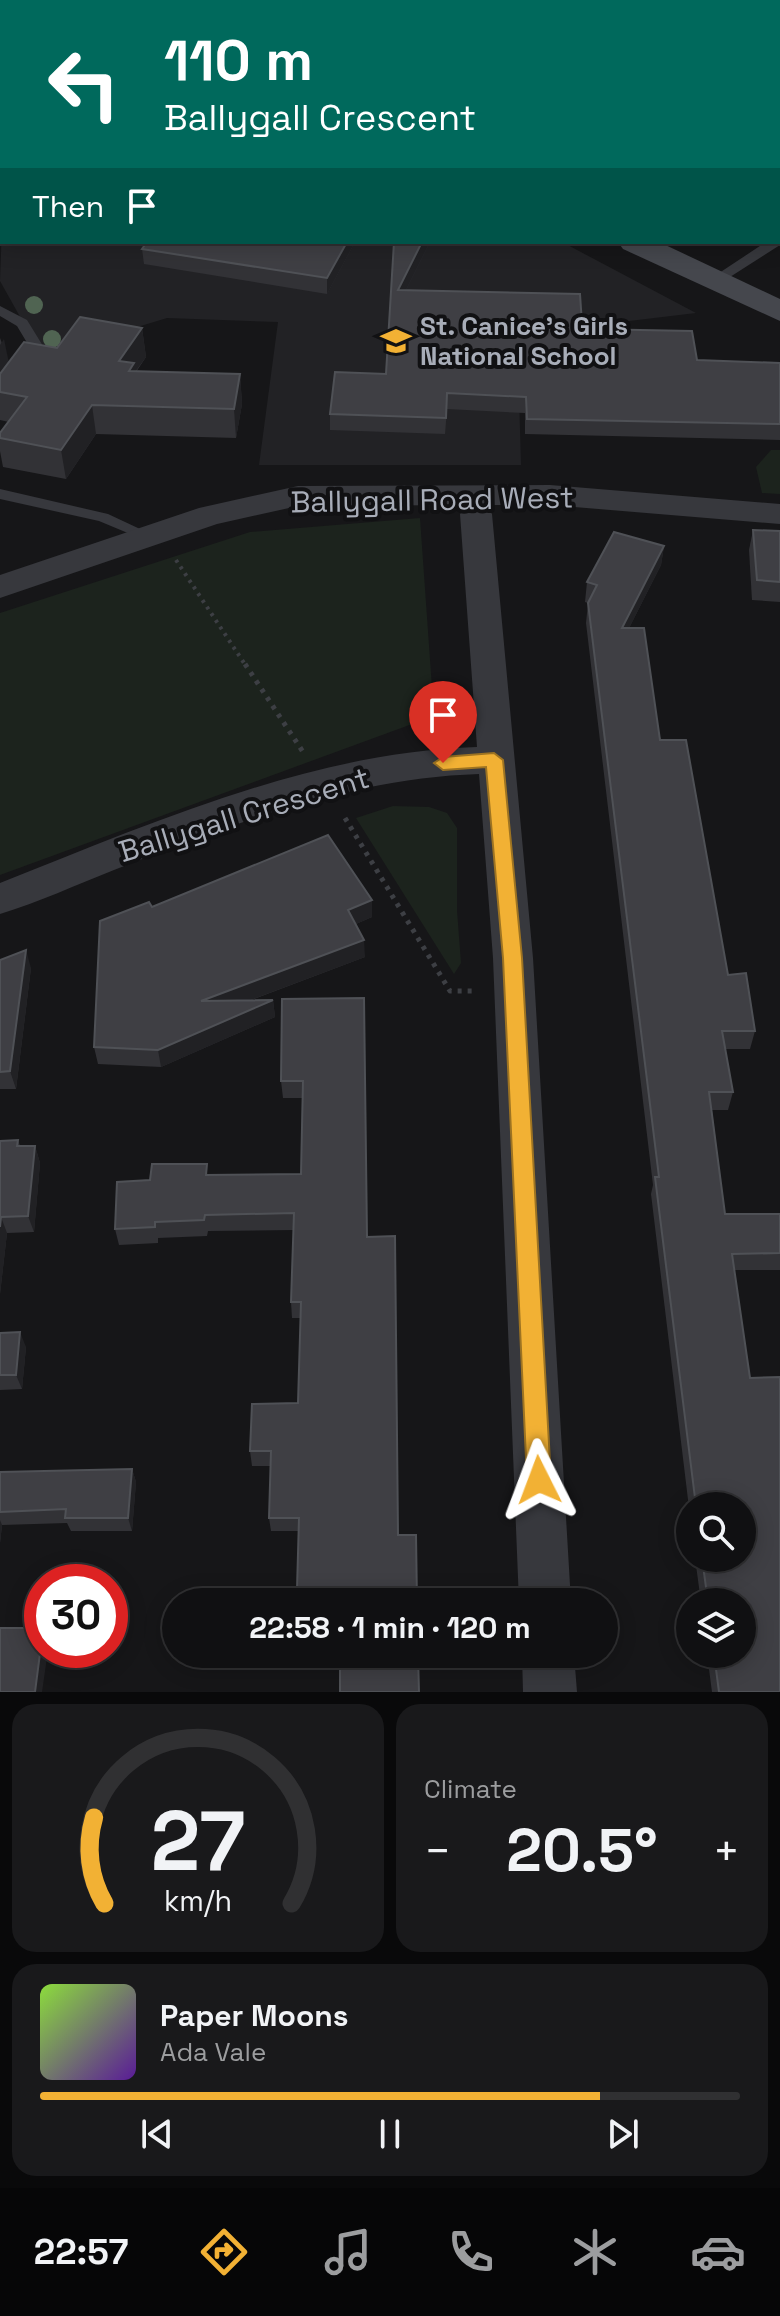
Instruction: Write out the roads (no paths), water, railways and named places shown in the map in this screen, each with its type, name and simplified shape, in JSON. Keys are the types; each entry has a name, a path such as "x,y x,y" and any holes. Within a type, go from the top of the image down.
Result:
{"main road":[{"path":"638,244 780,311"}],"street":[{"name":"Ballygall Road West","path":"0,587 158,542 210,515 298,496 550,495 780,514"},
{"path":"476,514 513,992 544,1588"},
{"name":"Ballygall Crescent","path":"0,899 156,837 325,784 417,765 494,760"},
{"path":"549,1668 550,1692"}],"lane":[{"path":"714,281 772,244"},
{"path":"0,310 22,323 36,346 0,398"},
{"path":"0,494 103,517 158,542"}],"place":[{"name":"St. Canice's Girls National School","path":"396,341"}]}
